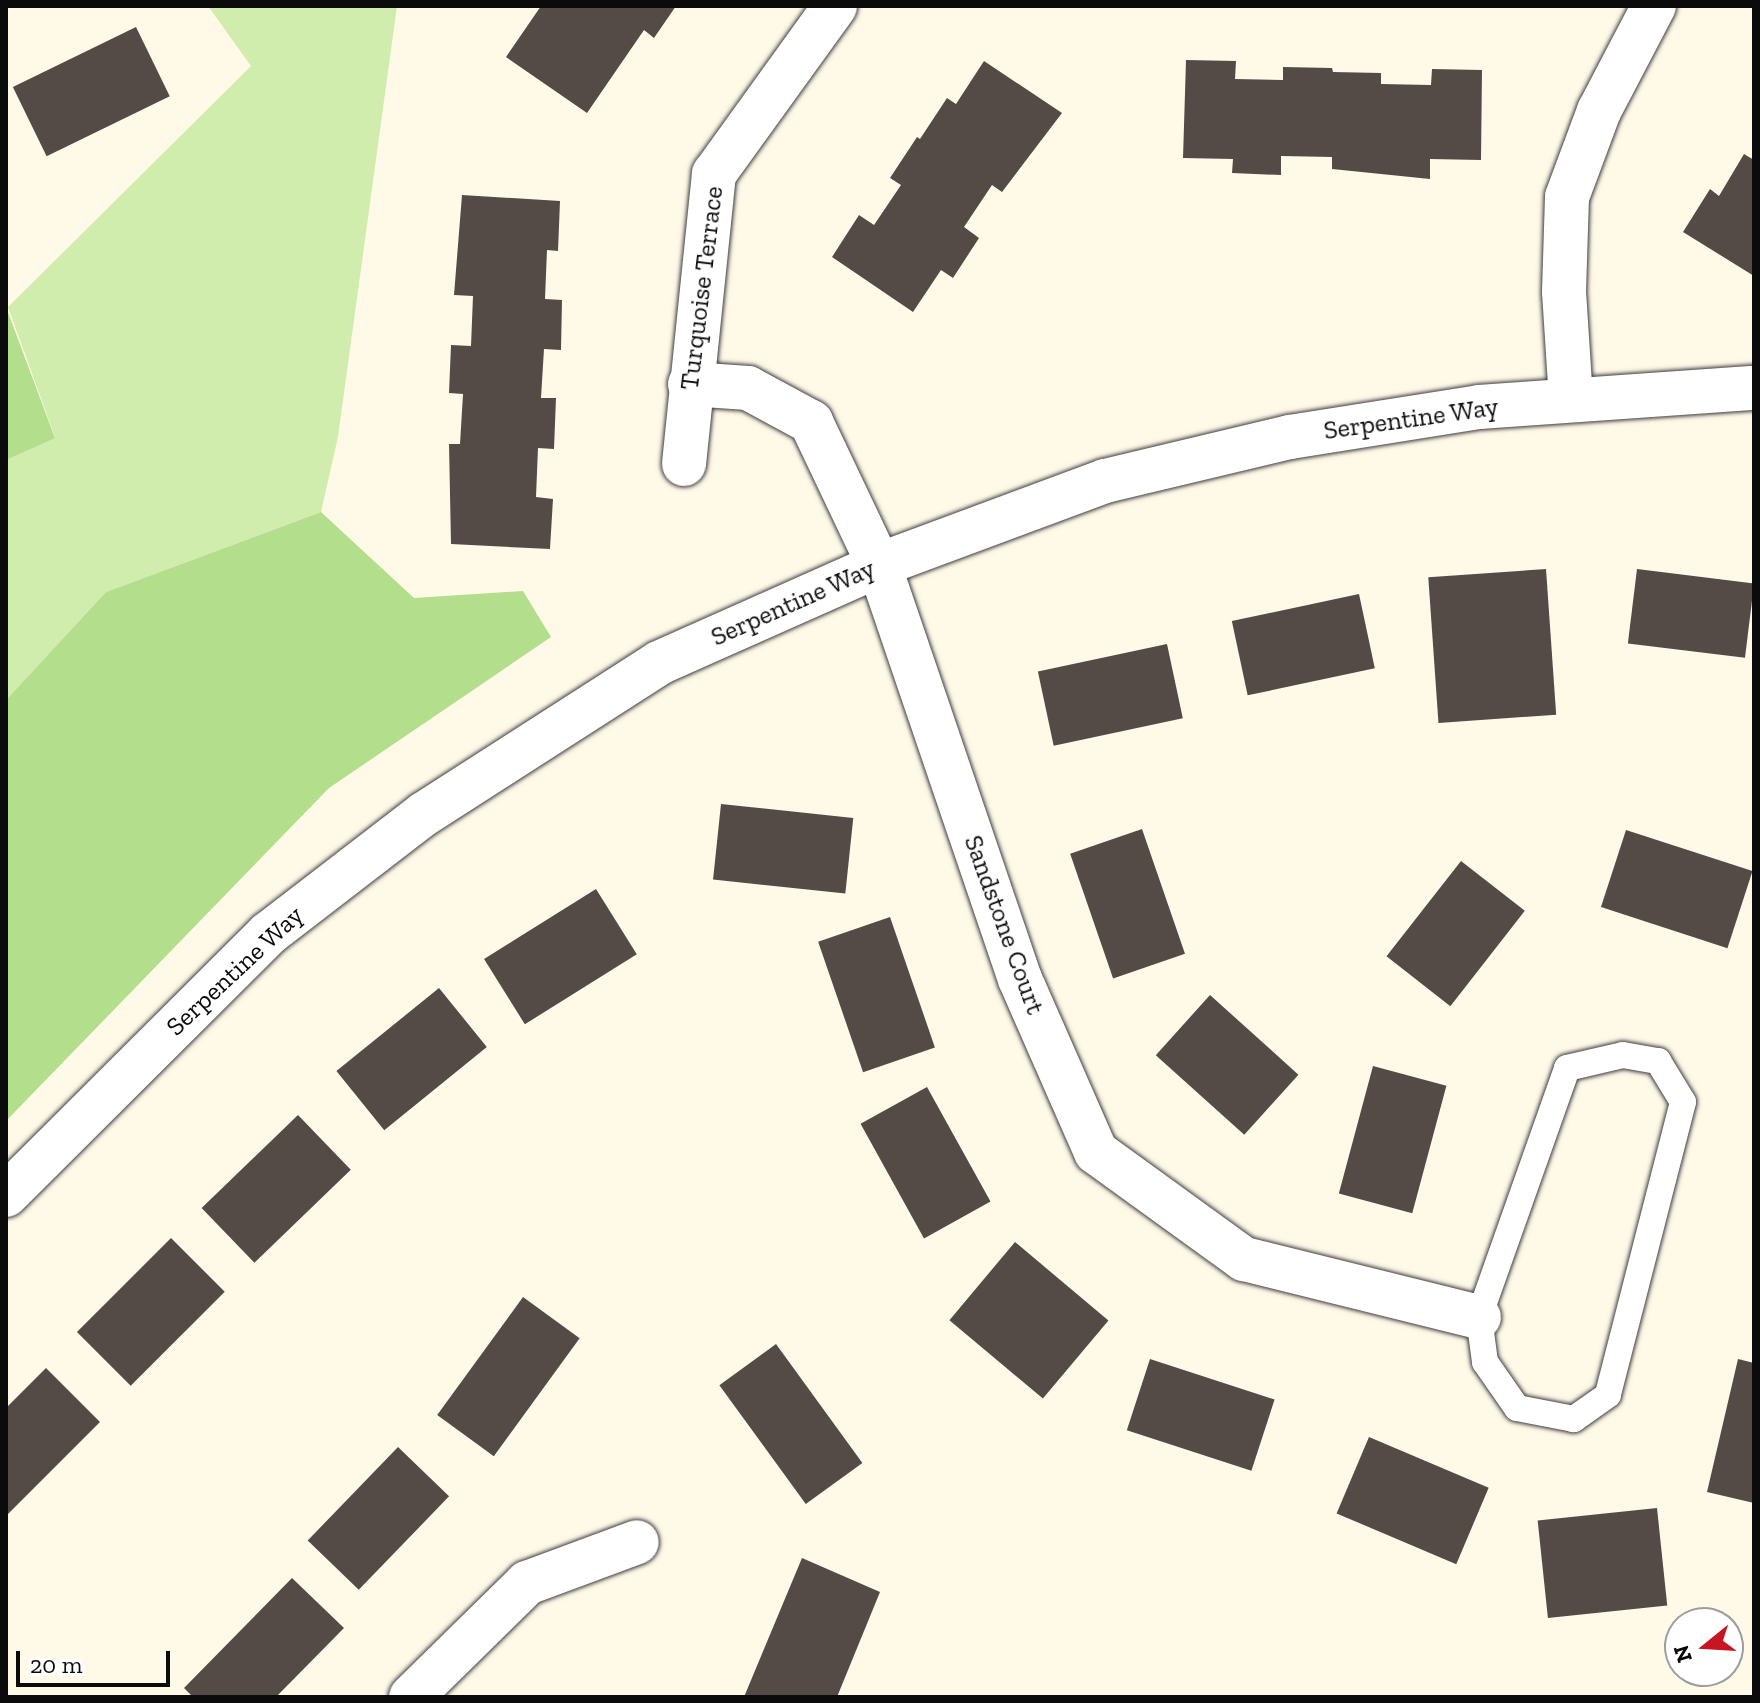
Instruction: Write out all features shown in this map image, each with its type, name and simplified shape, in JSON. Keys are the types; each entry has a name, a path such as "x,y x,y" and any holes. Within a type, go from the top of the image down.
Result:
{"street":[{"name":"Turquoise Terrace","path":"684,464 714,174 835,6"},
{"path":"1571,400 1564,292 1567,197 1599,111 1654,6"},
{"name":"Sandstone Court","path":"690,384 748,388 811,422 879,565 1020,979 1096,1152 1244,1259 1479,1317"},
{"name":"Serpentine Way","path":"6,1195 268,934 424,814 659,663 879,565 1105,481 1290,437 1479,407 1754,388"},
{"path":"411,1697 527,1583 637,1542"}],"lane":[{"path":"1623,1055 1658,1061 1683,1102 1608,1395 1574,1419 1517,1408 1485,1362 1479,1317 1567,1068 1623,1055"}],"green space":[{"path":"208,6 397,6 338,437 321,512 106,592 6,700 6,460 55,437 8,307 251,66"},
{"path":"6,307 55,438 6,460"},
{"path":"321,512 414,598 523,591 551,637 329,788 6,1121 6,700 106,592"}],"building":[{"path":"541,6 676,6 654,38 644,30 587,113 506,57"},
{"path":"136,27 170,96 47,156 13,87"},
{"path":"1186,60 1236,61 1235,79 1283,80 1283,67 1332,68 1333,72 1381,73 1381,84 1431,85 1432,69 1482,70 1481,160 1430,159 1430,179 1332,169 1332,157 1281,156 1281,175 1232,173 1233,159 1183,158"},
{"path":"984,61 1062,113 1002,192 992,185 964,227 979,238 953,278 941,270 913,312 832,257 859,215 874,225 901,185 890,178 917,137 920,139 947,98 956,104"},
{"path":"1744,154 1754,160 1754,276 1683,232 1710,189 1719,196"},
{"path":"462,195 560,201 558,251 547,250 545,299 562,300 561,350 544,349 541,398 556,398 554,449 538,448 536,497 553,499 550,549 451,544 449,444 460,444 463,394 449,393 451,345 471,346 473,296 454,295"},
{"path":"1546,569 1556,715 1438,723 1428,577"},
{"path":"1637,569 1754,583 1745,658 1628,643"},
{"path":"1359,594 1375,668 1248,695 1232,621"},
{"path":"1167,644 1183,718 1054,746 1038,671"},
{"path":"721,804 853,818 845,893 713,880"},
{"path":"1142,829 1185,954 1113,979 1070,854"},
{"path":"1626,830 1752,871 1727,948 1601,907"},
{"path":"1461,861 1525,911 1450,1006 1387,956"},
{"path":"596,889 637,954 525,1024 484,959"},
{"path":"890,917 935,1047 863,1072 818,942"},
{"path":"439,988 487,1047 384,1130 336,1071"},
{"path":"1210,995 1298,1075 1244,1135 1156,1055"},
{"path":"1373,1066 1446,1086 1412,1213 1339,1194"},
{"path":"927,1087 991,1202 924,1238 861,1124"},
{"path":"298,1115 351,1170 254,1263 202,1208"},
{"path":"171,1238 225,1292 131,1386 77,1332"},
{"path":"1015,1242 1108,1320 1043,1399 949,1320"},
{"path":"523,1297 580,1338 494,1456 437,1415"},
{"path":"776,1344 862,1463 806,1504 719,1385"},
{"path":"1150,1359 1275,1399 1251,1471 1127,1430"},
{"path":"1738,1359 1754,1363 1754,1503 1707,1492"},
{"path":"46,1368 100,1422 6,1516 6,1408"},
{"path":"1369,1437 1489,1488 1456,1564 1337,1513"},
{"path":"398,1447 449,1496 359,1590 308,1541"},
{"path":"1657,1508 1667,1605 1548,1618 1538,1521"},
{"path":"802,1558 880,1592 837,1697 744,1697"},
{"path":"292,1578 344,1628 276,1697 193,1697 184,1688"}]}
